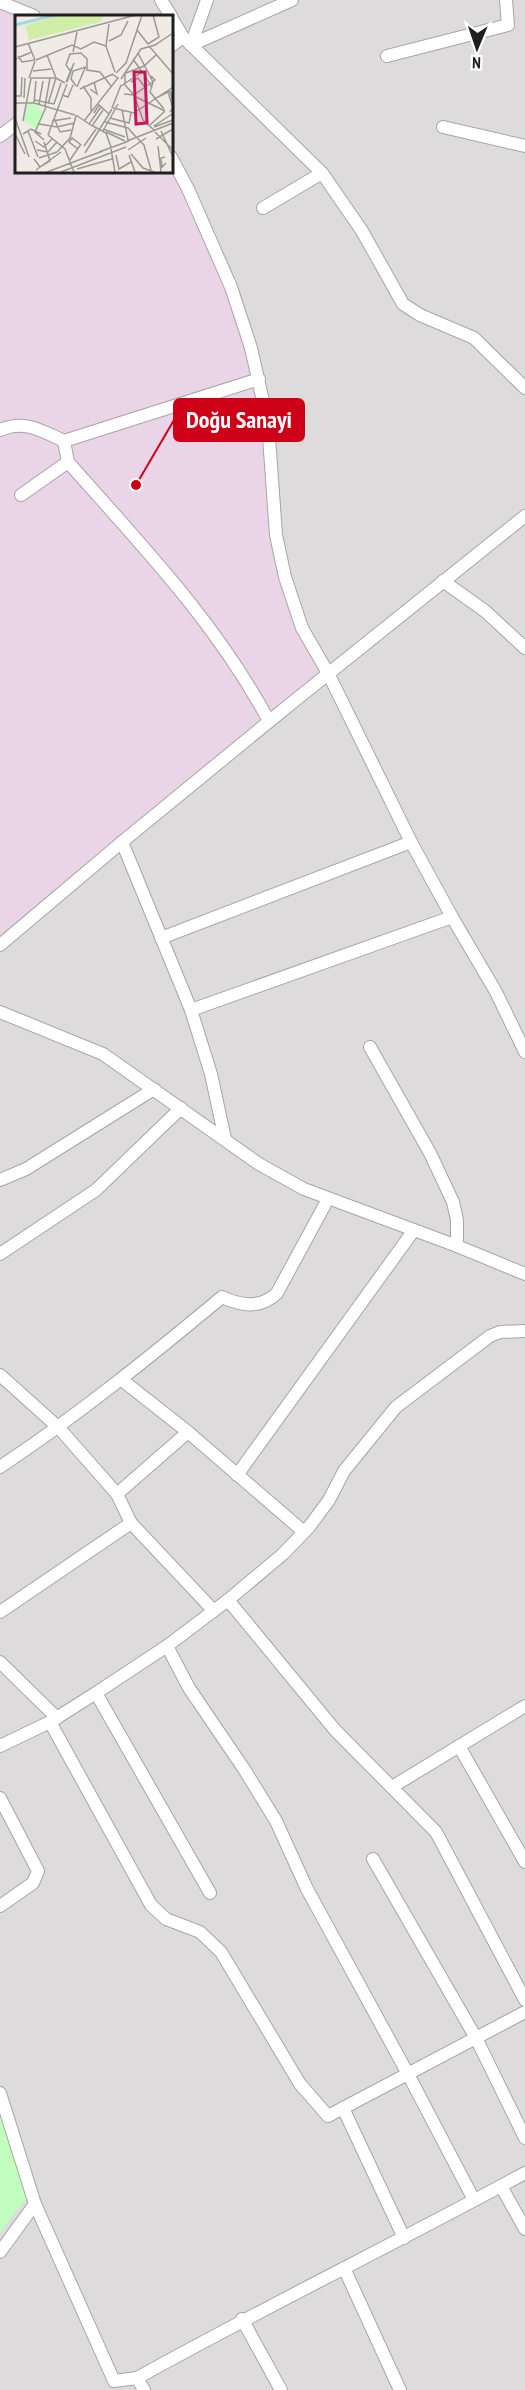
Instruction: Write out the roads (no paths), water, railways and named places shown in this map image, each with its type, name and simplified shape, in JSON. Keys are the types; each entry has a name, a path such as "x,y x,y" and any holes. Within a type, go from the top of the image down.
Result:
{"street":[{"path":"161,0 170,15"},
{"path":"187,41 207,0"},
{"path":"172,46 292,0"},
{"path":"387,56 508,25 506,0"},
{"path":"0,2 32,15"},
{"path":"172,18 187,41 322,173 362,231 404,304 420,315 474,338 525,388"},
{"path":"0,136 15,125"},
{"path":"443,127 525,146"},
{"path":"172,159 188,189 231,286 246,328 268,423 273,515 280,556 302,628 328,673 411,842 495,992 525,1052"},
{"path":"263,208 322,173"},
{"path":"0,430 26,425 64,441 259,379"},
{"path":"64,441 68,462 206,620 236,664 269,721"},
{"path":"21,495 68,462"},
{"path":"0,945 269,721 525,516"},
{"path":"443,581 485,611 525,648"},
{"path":"122,842 191,1010 211,1074 225,1139"},
{"path":"161,938 411,842"},
{"path":"191,1010 452,917"},
{"path":"0,1012 103,1054 274,1173 328,1199 457,1246 525,1274"},
{"path":"370,1047 430,1153 453,1202 457,1220 457,1246"},
{"path":"0,1180 26,1169 154,1089"},
{"path":"0,1254 96,1190 181,1108"},
{"path":"0,1467 59,1428 122,1380 222,1297 247,1305 268,1302 277,1293 328,1199"},
{"path":"237,1475 414,1230"},
{"path":"0,1746 54,1720 167,1646 228,1600 283,1554 304,1532 329,1500 344,1471 396,1407 490,1336 500,1332 525,1331"},
{"path":"0,1375 59,1428 117,1494 131,1523 213,1610"},
{"path":"122,1380 188,1432 304,1532"},
{"path":"117,1494 188,1432"},
{"path":"0,1612 131,1523"},
{"path":"228,1600 335,1730 436,1832 525,2000"},
{"path":"167,1646 189,1688 276,1821 307,1889 474,2200"},
{"path":"0,1662 54,1720 151,1905 166,1919 193,1928 212,1943 228,1963 300,2084 328,2116 525,2012"},
{"path":"96,1693 210,1893"},
{"path":"392,1787 459,1746 523,1712"},
{"path":"459,1746 525,1862"},
{"path":"0,1798 38,1871 33,1883 0,1906"},
{"path":"373,1859 476,2038 525,2138"},
{"path":"0,2093 35,2204 114,2381 137,2378 242,2319 404,2238 525,2173"},
{"path":"343,2108 404,2238"},
{"path":"501,2186 525,2229"},
{"path":"0,2252 35,2204"},
{"path":"344,2268 400,2390"},
{"path":"242,2319 281,2390"},
{"path":"137,2378 144,2390"}],"place":[{"name":"Doğu Sanayi","path":"136,485"}]}
